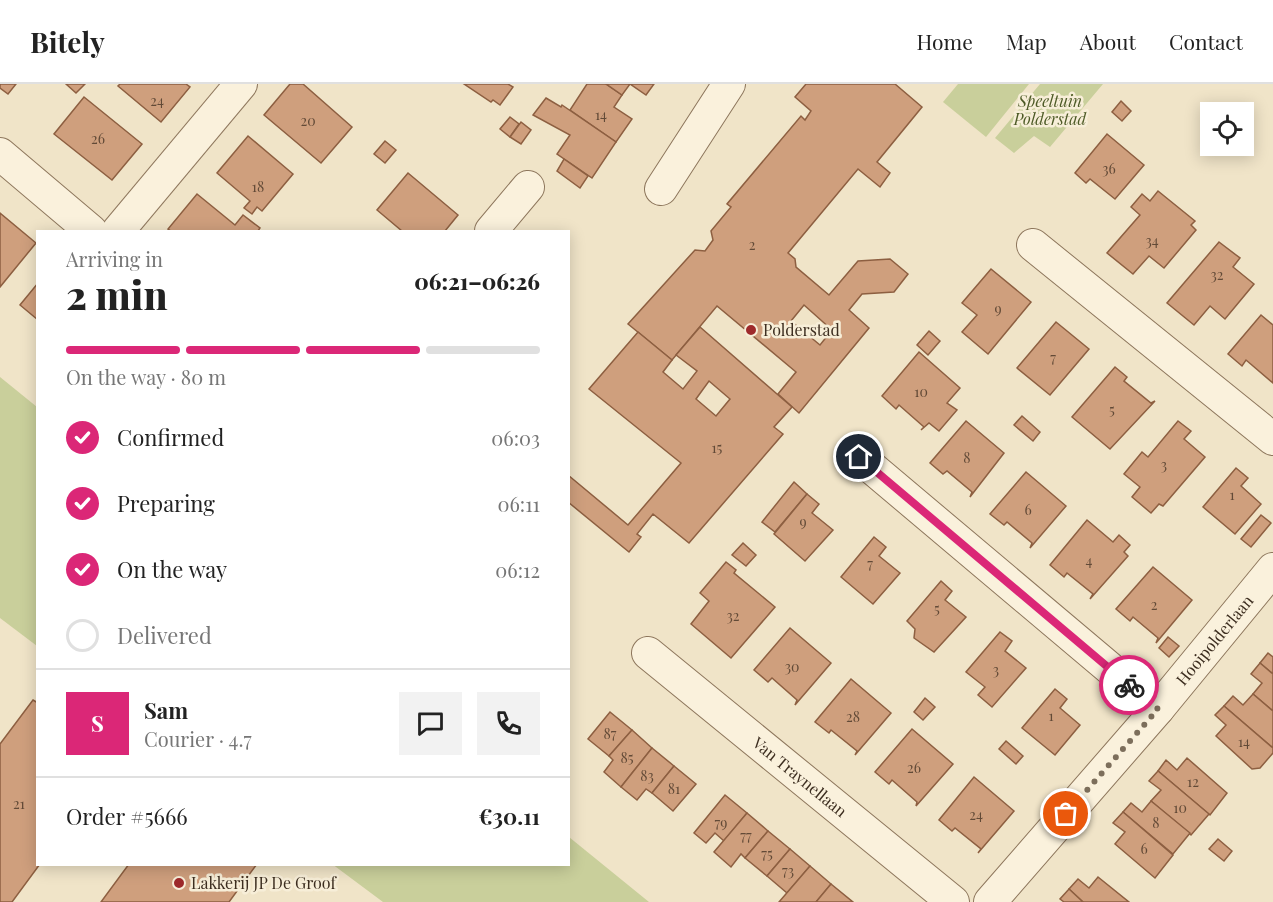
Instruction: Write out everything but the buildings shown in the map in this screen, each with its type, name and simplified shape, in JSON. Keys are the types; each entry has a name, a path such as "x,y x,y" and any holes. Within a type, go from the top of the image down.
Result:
{"street":[{"path":"119,230 241,84"},
{"path":"660,189 729,84"},
{"path":"0,154 90,230"},
{"path":"492,230 528,187"},
{"path":"1033,245 1273,439"},
{"path":"859,457 1158,709"},
{"name":"Hooipolderlaan","path":"990,902 1158,709 1273,569"},
{"name":"Van Traynellaan","path":"648,653 953,902"}],"green space":[{"path":"958,84 1029,84 986,137 943,102"},
{"name":"Speeltuin Polderstad","path":"1040,84 1103,84 1050,147 1034,136 1014,153 995,138"},
{"path":"0,377 36,406 36,645 0,618"},
{"path":"570,838 649,902 383,902 335,866 570,866"}],"way so far":[{"path":"1066,814 1158,709 1129,685"}],"place":[{"name":"Polderstad","path":"751,330"},
{"name":"Lakkerij JP De Groof","path":"179,883"}],"route":[{"path":"859,457 1129,685"}]}
